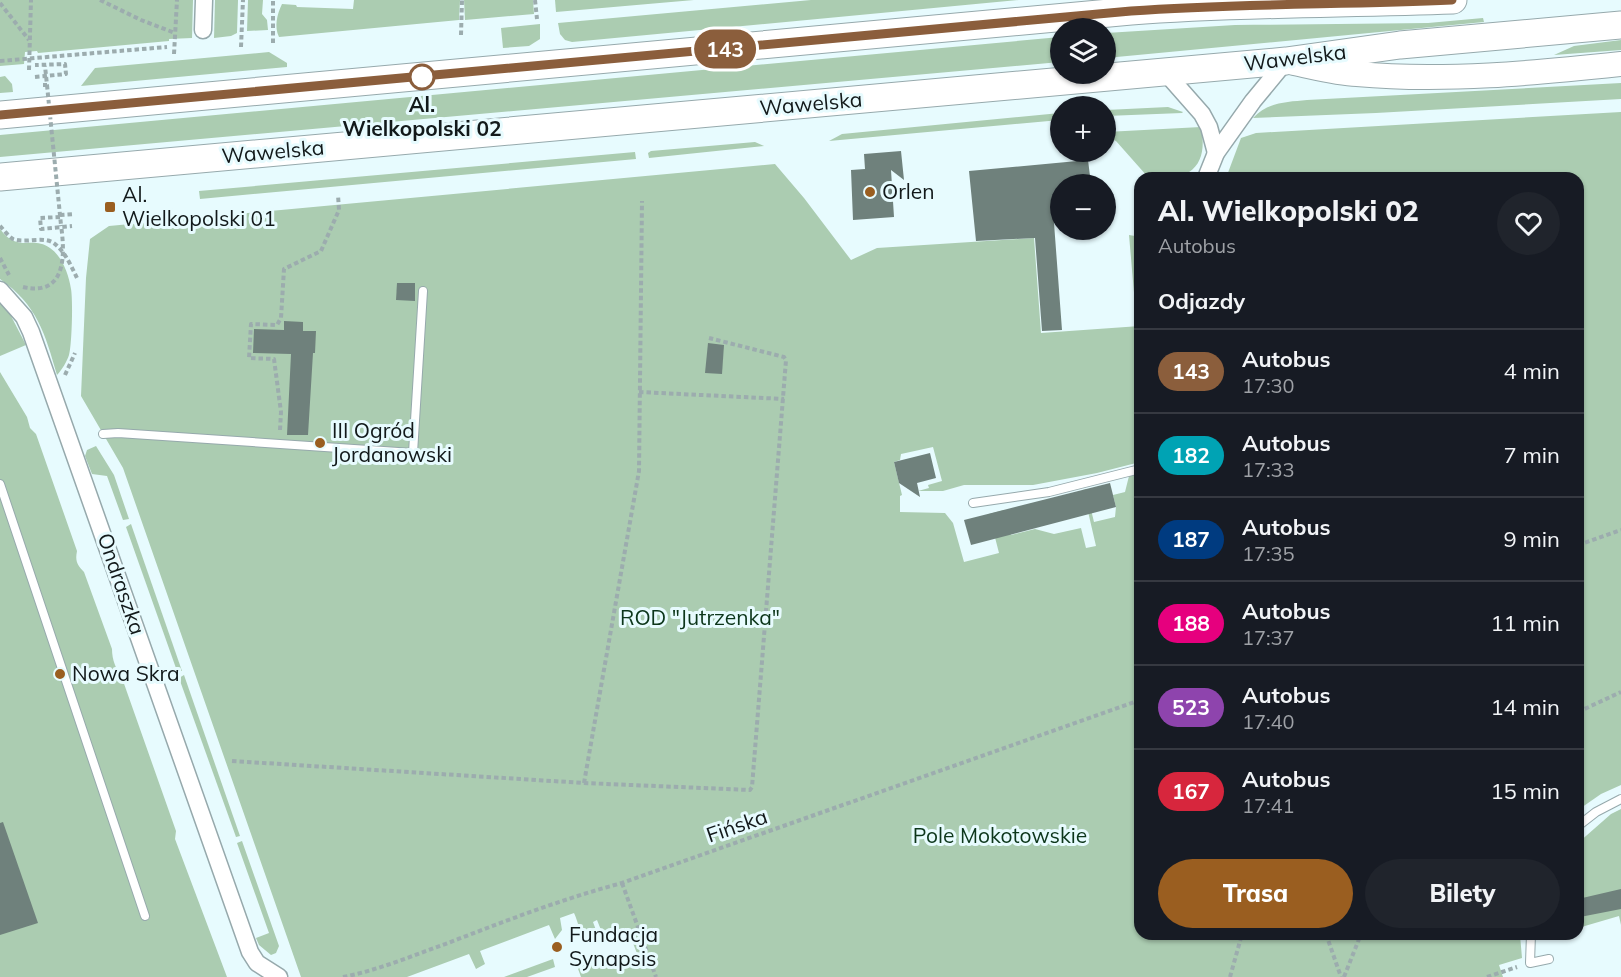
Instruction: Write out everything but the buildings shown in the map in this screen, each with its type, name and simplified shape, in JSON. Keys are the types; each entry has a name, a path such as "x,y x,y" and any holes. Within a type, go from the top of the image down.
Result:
{"main road":[{"path":"0,115 1130,5 1183,7 1254,3 1453,0"},
{"name":"Wawelska","path":"0,177 1286,61 1400,45 1621,25"},
{"path":"1286,61 1356,74 1425,76 1502,74 1621,64"}],"street":[{"path":"203,30 204,0"},
{"path":"1208,172 1216,153 1253,101 1286,61"},
{"path":"1165,72 1202,114 1209,127 1216,153"},
{"name":"Ondraszka","path":"9,283 31,332 250,952 257,963 279,977"}],"lane":[{"path":"103,434 118,433 413,453 423,291"},
{"path":"973,503 1049,492 1134,471"},
{"path":"0,484 145,916"},
{"path":"1584,821 1621,799"},
{"path":"1531,940 1530,963 1549,959"}],"path":[{"path":"29,70 31,0"},
{"path":"100,0 175,33"},
{"path":"174,54 177,0"},
{"path":"241,46 243,0"},
{"path":"461,35 462,0"},
{"path":"535,0 537,19"},
{"path":"273,1 273,44"},
{"path":"0,3 29,40"},
{"path":"0,61 167,46"},
{"path":"35,66 65,64 66,74 35,77"},
{"path":"0,258 9,283 24,288 37,290 47,286 60,273 63,255 45,66"},
{"path":"279,444 281,412 273,356 249,358 251,324 277,325 281,318 284,269 321,251 339,210 338,195"},
{"path":"584,783 639,471 642,201"},
{"path":"72,226 41,229 40,218 73,214"},
{"path":"0,226 11,238 48,241 55,244 78,280"},
{"path":"232,761 584,783 750,790 786,367 784,357 709,338"},
{"path":"639,392 783,399"},
{"path":"1584,543 1621,530"},
{"path":"1584,709 1621,692"},
{"name":"Fińska","path":"343,977 412,956 573,896 622,883 1134,702"},
{"path":"622,883 656,977"},
{"path":"1230,977 1240,940"},
{"path":"1328,940 1342,977"},
{"path":"1342,977 1358,940"},
{"path":"1487,977 1501,972"}],"green space":[{"path":"0,0 193,0 192,38 38,53 37,51 25,52 24,64 0,66"},
{"path":"215,0 238,0 237,33 214,38"},
{"path":"248,0 263,0 262,14 267,20 268,30 247,31"},
{"path":"354,0 460,0 459,20 279,37 277,20 282,4 297,7 353,9"},
{"path":"464,0 533,0 534,14 465,20"},
{"path":"555,0 694,0 556,12"},
{"path":"811,0 1019,0 572,42 565,40 560,34 558,23"},
{"path":"1483,18 1484,22 1116,57 1116,32 1235,25 1428,23"},
{"path":"540,24 540,39 529,46 503,48 501,28"},
{"path":"1050,38 1050,63 0,157 0,135"},
{"path":"1621,40 1621,50 1554,55 1574,46"},
{"path":"269,52 287,63 287,67 81,86 95,68"},
{"path":"5,76 12,84 13,92 0,93 0,77"},
{"path":"1621,83 1621,99 1253,118 1271,106 1285,102"},
{"path":"1168,107 1183,112 1116,116 1116,110"},
{"path":"1621,112 1621,785 1601,794 1584,806 1584,172 1228,172 1241,138 1256,133"},
{"path":"1050,114 1050,121 829,141 842,134"},
{"path":"1201,127 1203,147 1198,163 1192,170 1188,172 1143,172 1116,141 1116,131"},
{"path":"755,142 764,146 649,158 648,153 651,151"},
{"path":"635,152 636,159 200,199 199,191"},
{"path":"775,164 851,260 877,248 1034,238 1041,333 1134,326 1134,464 1033,485 964,485 943,491 918,491 942,481 933,447 901,454 900,460 894,462 902,495 900,496 900,512 945,513 953,523 964,562 999,553 989,514 1004,510 1011,535 1035,529 1054,534 1081,528 1086,548 1096,546 1083,490 1086,489 1094,522 1115,517 1116,507 1113,495 1125,492 1129,476 1134,475 1134,940 1520,940 1522,958 1499,965 1503,977 581,977 577,966 595,961 603,961 608,969 640,961 629,933 603,935 597,920 593,922 596,936 593,940 589,939 580,930 574,913 560,918 562,930 555,939 549,925 480,951 485,964 476,969 469,954 407,977 301,977 123,468 81,396 90,239 109,226"},
{"path":"0,229 13,241 43,244 50,248 58,256 67,272 72,294 71,342 68,357 57,375 38,321 23,299 0,279"},
{"path":"1129,235 1134,236 1134,292"},
{"path":"0,300 26,345 0,356"},
{"name":"Nowa Skra","path":"0,372 27,417 30,428 36,434 77,551 77,563 84,572 112,649 115,664 176,831 175,839 227,977 0,977"},
{"path":"96,446 114,475 129,519 123,520 107,476 92,474 85,456 87,450"},
{"path":"131,524 182,671 177,671 126,527"},
{"path":"184,675 240,836 236,837 179,678"},
{"path":"1621,809 1621,925 1619,916 1584,926 1584,838 1611,814"},
{"path":"242,841 279,946 276,953 271,955 259,945 256,938 269,933 237,843"},
{"path":"553,959 555,967 527,977 504,977"}],"bus line":[{"name":"143","path":"0,115 1131,11 1183,7 1452,0"}],"place":[{"name":"Al. Wielkopolski 02","path":"422,77"},
{"name":"Orlen","path":"870,192"},
{"name":"Al. Wielkopolski 01","path":"110,207"},
{"name":"III Ogród Jordanowski","path":"320,443"},
{"name":"Nowa Skra","path":"60,674"},
{"name":"Fundacja Synapsis","path":"557,947"}],"park label":[{"name":"ROD \"Jutrzenka\"","path":"700,618"},
{"name":"Pole Mokotowskie","path":"1000,836"}]}
